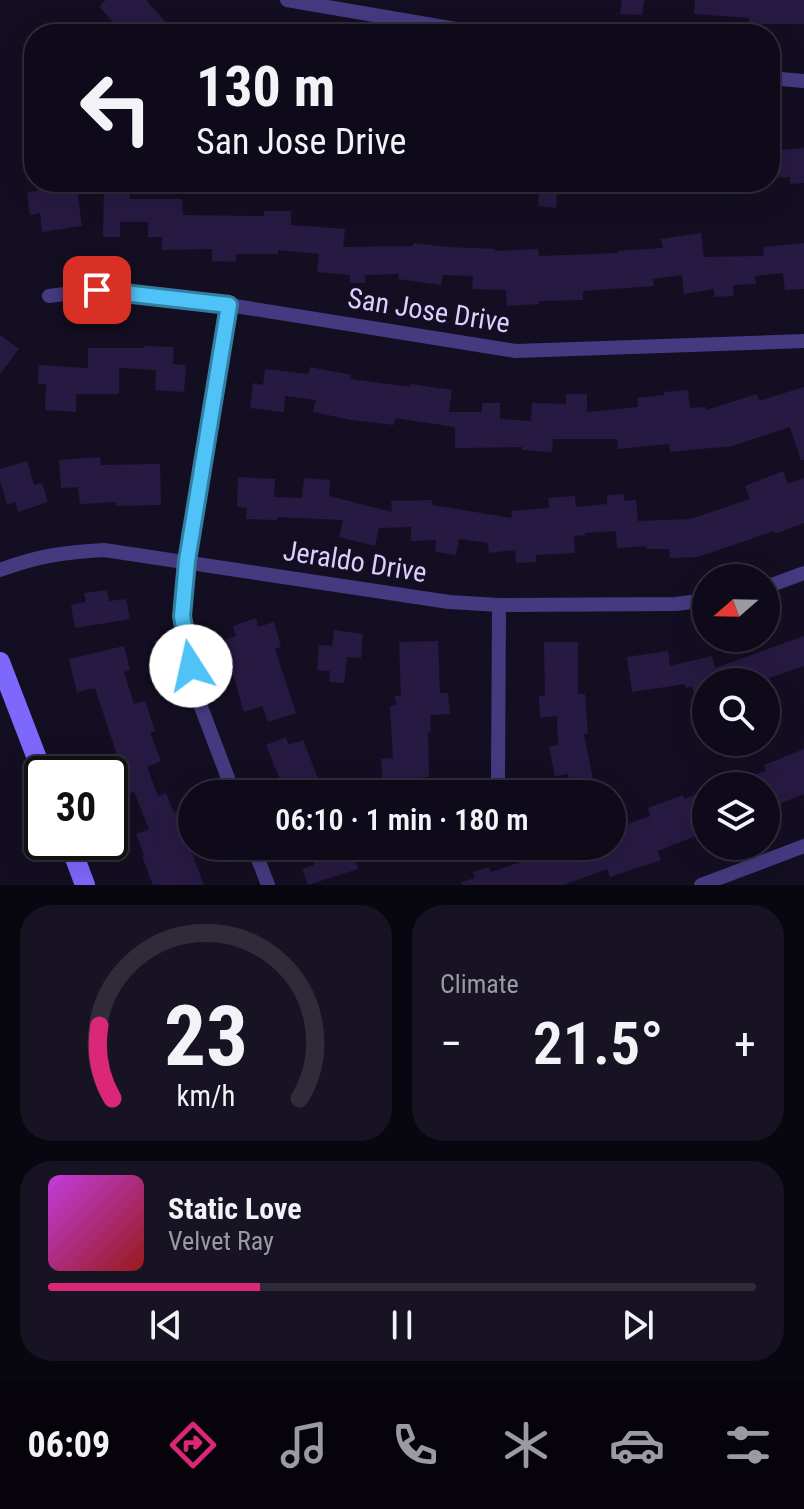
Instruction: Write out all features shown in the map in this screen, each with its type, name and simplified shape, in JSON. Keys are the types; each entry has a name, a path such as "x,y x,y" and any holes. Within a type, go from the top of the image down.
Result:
{"main road":[{"path":"0,662 36,756"},
{"path":"76,860 85,885"}],"street":[{"path":"287,0 427,24"},
{"path":"780,79 804,81"},
{"name":"San Jose Drive","path":"49,296 97,290 229,305 516,351 804,341"},
{"path":"229,305 187,561 182,616 195,691 229,780"},
{"name":"Jeraldo Drive","path":"0,570 30,559 65,552 104,550 449,602 499,605 692,602"},
{"path":"780,582 804,573"},
{"path":"498,777 499,605"},
{"path":"701,885 736,879 804,846"},
{"path":"258,860 268,885"}],"building":[{"path":"106,0 146,0 167,24 114,24 99,6"},
{"path":"622,0 644,0 642,15 620,14"},
{"path":"695,0 804,0 804,24 749,24 749,18 694,14"},
{"path":"804,148 804,183 790,184 790,177 780,178 780,150"},
{"path":"27,192 77,192 82,226 42,232 40,213 30,215"},
{"path":"104,192 130,192 130,199 182,199 183,215 264,216 264,211 291,211 291,225 345,229 343,247 413,246 413,243 495,251 538,249 539,256 619,253 663,248 661,239 701,233 704,257 764,256 763,247 804,243 804,289 785,290 783,273 755,276 756,284 733,285 734,296 714,297 714,289 684,294 682,275 653,279 654,286 583,291 583,300 539,301 539,304 507,306 506,290 472,289 473,276 443,275 441,285 398,279 399,274 365,275 365,283 350,283 350,275 317,272 319,254 278,250 278,254 236,254 236,262 212,261 212,249 162,250 162,237 148,237 148,222 120,222 120,237 103,237"},
{"path":"539,192 557,192 556,208 538,206"},
{"path":"0,335 19,349 0,374"},
{"path":"174,347 173,364 186,365 184,392 155,390 156,370 119,368 119,394 76,394 76,412 45,410 46,384 38,384 39,365 88,368 88,348"},
{"path":"310,367 351,375 350,379 452,390 449,412 482,412 482,403 500,403 500,419 531,421 532,403 566,404 566,394 587,394 587,412 638,407 637,398 688,390 690,408 706,407 706,410 757,394 759,401 804,387 804,460 801,460 790,427 732,446 670,452 669,444 618,449 617,439 553,439 552,452 522,450 522,447 455,448 455,427 395,418 394,425 352,420 313,412 316,400 285,396 284,412 250,408 253,383 263,385 265,369 308,374"},
{"path":"100,457 101,465 160,464 161,505 116,506 116,502 80,504 78,487 61,488 59,460"},
{"path":"27,461 34,485 42,483 48,502 18,512 15,502 7,505 0,469"},
{"path":"783,471 788,484 804,478 804,523 698,557 670,558 669,549 646,549 646,546 617,548 616,531 574,536 575,553 536,555 536,562 516,563 515,550 489,553 488,543 459,539 456,555 435,552 436,540 411,541 411,527 379,528 375,546 339,537 343,520 246,519 247,508 237,507 238,477 275,479 274,497 302,498 304,478 330,480 329,496 392,512 391,501 432,500 432,505 512,518 511,511 549,508 548,498 575,496 576,507 607,504 607,495 624,494 624,501 636,500 638,521 691,519 750,499 745,486"},
{"path":"107,590 109,601 126,599 130,619 75,628 71,605 86,602 84,593"},
{"path":"256,618 258,627 274,622 281,647 275,649 296,713 268,722 262,706 244,712 223,640 236,636 233,626"},
{"path":"334,630 363,634 361,658 347,657 344,683 329,682 330,671 317,670 319,645 332,646"},
{"path":"804,636 804,666 780,674 780,668 715,668 760,652 780,652 780,645"},
{"path":"438,641 440,693 448,693 450,714 430,715 429,777 382,780 381,759 393,758 390,707 397,704 394,696 401,696 399,642"},
{"path":"544,642 578,642 578,694 585,694 588,734 584,734 593,780 569,780 568,774 555,776 549,747 558,745 557,716 540,718 539,696 545,696"},
{"path":"124,646 130,670 124,672 134,704 145,701 155,731 150,733 161,761 147,767 158,796 166,793 174,813 178,811 178,860 194,860 204,885 153,885 136,834 149,829 134,792 128,792 128,756 114,756 117,755 95,688 77,692 69,659"},
{"path":"668,651 670,666 712,656 715,668 692,668 692,686 686,688 685,684 632,692 627,657"},
{"path":"286,737 289,745 303,740 319,780 280,780 266,745"},
{"path":"804,749 804,794 780,804 780,772 763,772 766,771 764,765"},
{"path":"683,795 684,799 692,796 692,837 657,851 661,860 610,877 607,869 563,885 462,885 461,882 475,878 473,872 489,867 491,872 524,860 626,860 626,825 650,816 648,808"},
{"path":"312,860 355,860 358,869 308,885 302,869 314,865"}],"route":[{"path":"97,290 229,305 187,561 182,616 191,666"}]}
